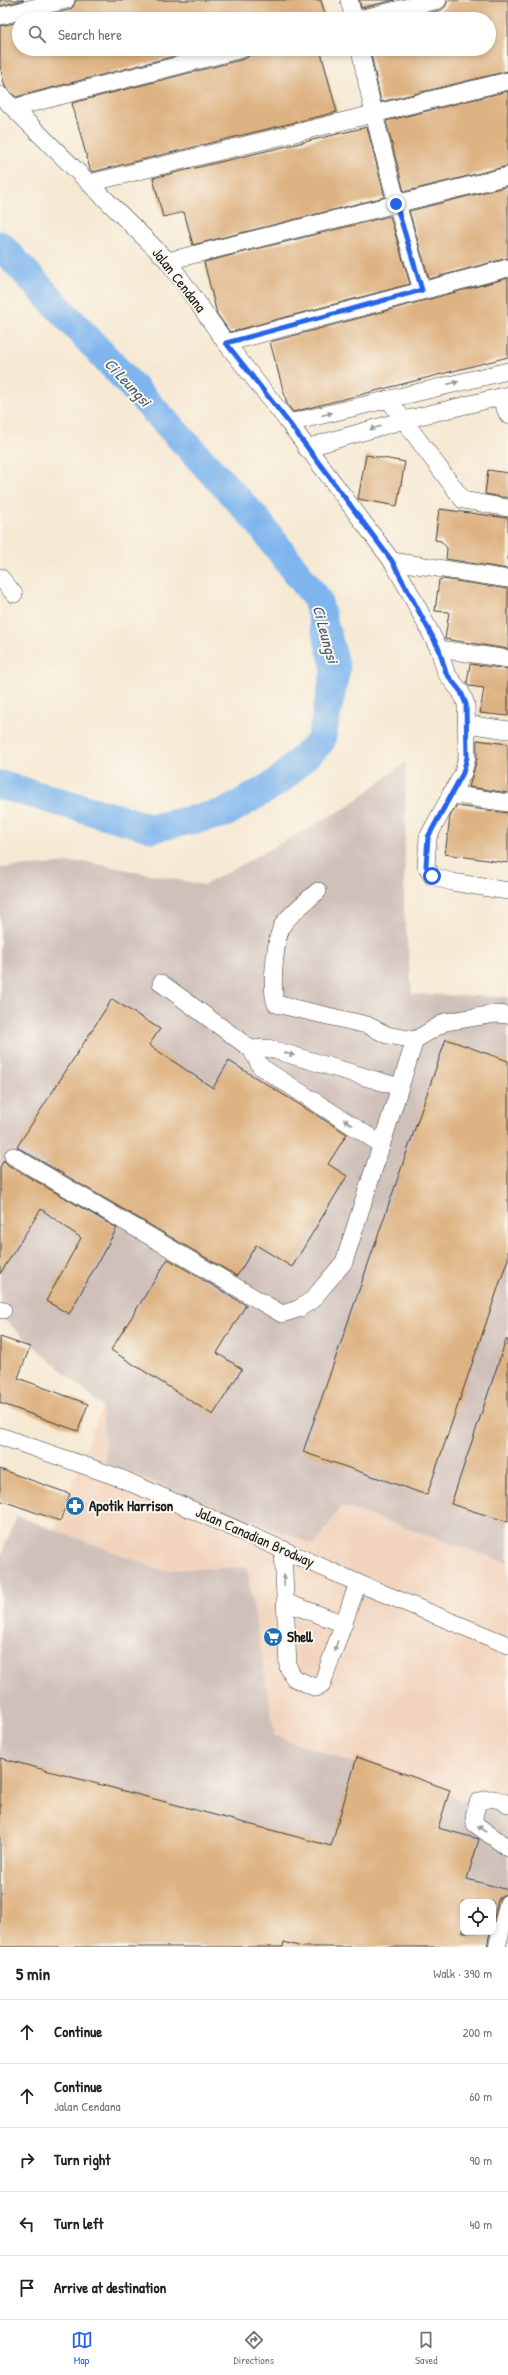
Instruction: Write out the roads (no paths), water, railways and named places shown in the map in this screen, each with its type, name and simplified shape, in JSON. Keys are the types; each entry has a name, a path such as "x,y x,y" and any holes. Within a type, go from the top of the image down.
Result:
{"street":[{"path":"16,12 66,0"},
{"path":"349,0 352,12"},
{"path":"388,12 438,0"},
{"path":"0,16 12,13"},
{"path":"13,108 215,56"},
{"path":"362,56 396,204 422,290"},
{"path":"90,183 508,81"},
{"name":"Jalan Cendana","path":"0,95 168,261 226,343 289,423 306,448 392,561 439,649 446,673 461,692 466,704 467,757 463,773 450,794 428,837 426,866 432,876 452,882 508,891"},
{"path":"168,261 508,176"},
{"path":"226,343 508,268"},
{"path":"289,423 508,371"},
{"path":"306,448 404,420 504,396 508,415"},
{"path":"388,399 463,500 508,508"},
{"path":"392,561 508,579"},
{"path":"0,577 14,594"},
{"path":"439,649 508,660"},
{"path":"467,724 508,730"},
{"path":"450,794 508,803"},
{"path":"318,891 284,922 279,933 274,975 274,1000 276,1004 367,1025 387,1035 415,1040"},
{"path":"161,983 251,1049 261,1067 381,1144"},
{"path":"13,1156 282,1314 298,1309 312,1300 344,1262 415,1040 445,1022 495,1014 508,1015"},
{"path":"251,1049 268,1048 399,1087"},
{"name":"Jalan Canadian Brodway","path":"0,1436 120,1478 358,1583 508,1645"},
{"path":"283,1549 288,1670 294,1678 316,1688 322,1684 358,1583"},
{"path":"285,1602 344,1624"},
{"path":"508,1804 498,1798 485,1799 478,1802 474,1816 475,1824 508,1848"},
{"path":"498,1947 508,1903"}],"waterway":[{"name":"Ci Leungsi","path":"0,245 256,519 317,599 336,668 321,741 278,782 225,813 152,828 0,785"}],"place":[{"name":"Apotik Harrison","path":"75,1506"},
{"name":"Shell","path":"273,1637"}]}
